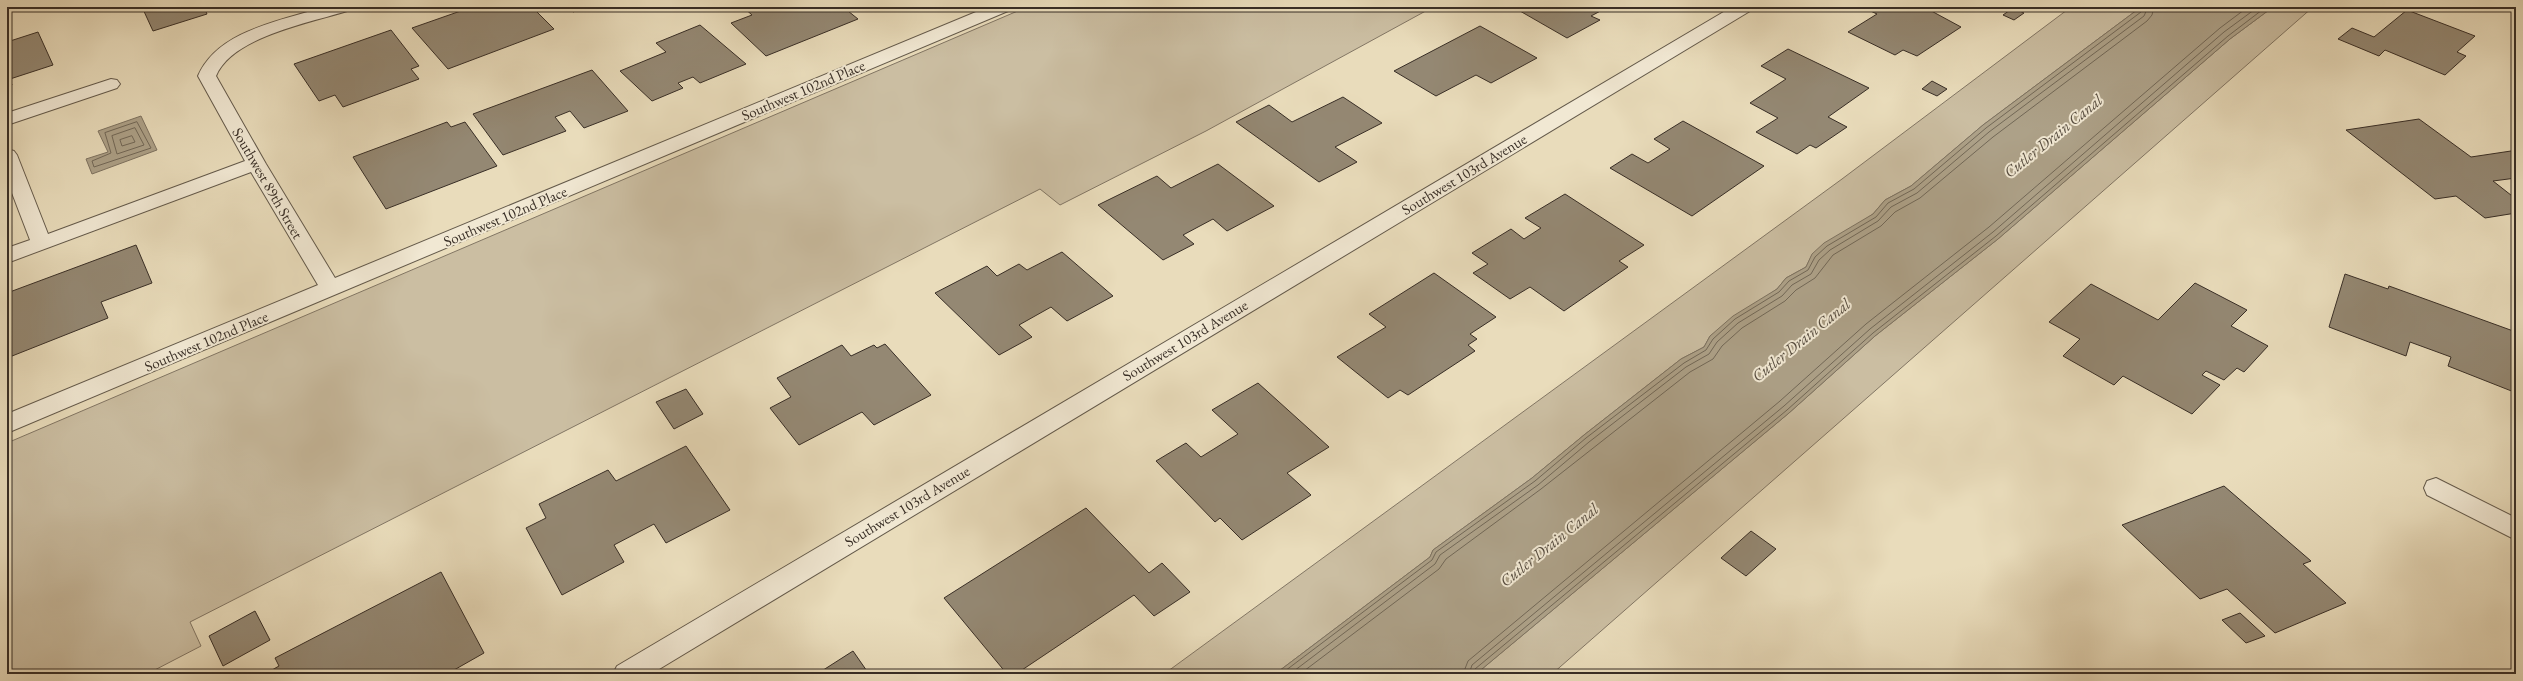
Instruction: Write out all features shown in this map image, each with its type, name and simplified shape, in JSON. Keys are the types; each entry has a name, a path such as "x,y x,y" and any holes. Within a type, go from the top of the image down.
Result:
{"street":[{"name":"Southwest 89th Street","path":"331,289 256,164 207,76 211,65 221,55 244,41 341,7"},
{"name":"Southwest 102nd Place","path":"7,424 1002,7"},
{"name":"Southwest 103rd Avenue","path":"627,674 1744,7"},
{"path":"7,119 112,84"},
{"path":"7,155 41,243"},
{"path":"7,256 256,164"},
{"path":"2436,488 2516,530"}],"shaded area":[{"path":"1027,7 1433,7 1206,131 1060,205 1040,189 190,622 201,646 147,674 7,674 7,443"},
{"path":"2071,7 2141,7 1983,125 1911,186 1885,200 1873,214 1812,255 1806,267 1786,278 1777,289 1710,336 1704,347 1681,359 1532,478 1433,550 1430,557 1275,674 1164,674 1842,179"},
{"path":"2273,7 2313,7 1552,674 1476,674 1789,413 1875,336 1998,239 2230,39"}],"water":[{"name":"Cutler Drain Canal","path":"2141,7 2273,7 2230,39 1998,239 1875,336 1789,413 1476,674 1275,674 1430,557 1433,550 1532,478 1681,359 1704,347 1710,336 1733,316 1777,289 1786,278 1806,267 1812,254 1824,243 1873,214 1885,200 1911,186 1983,125"},
{"path":"141,116 157,150 92,174 86,159 108,152 98,131"}],"building":[{"path":"142,7 204,7 207,14 153,31"},
{"path":"472,7 532,7 554,29 448,69 412,28"},
{"path":"568,7 588,7 573,12"},
{"path":"743,7 843,7 858,19 766,56 731,23 752,15"},
{"path":"1513,7 1608,7 1591,16 1600,20 1567,38"},
{"path":"1862,7 1924,7 1961,27 1917,56 1903,50 1895,55 1848,32 1877,14"},
{"path":"2013,8 2024,13 2014,20 2003,15"},
{"path":"2407,10 2475,36 2457,52 2466,56 2445,75 2385,50 2379,56 2338,39 2352,28 2374,37"},
{"path":"700,25 746,64 700,83 693,77 678,83 683,88 652,101 620,71 666,52 656,43"},
{"path":"1480,26 1537,58 1491,83 1476,75 1436,96 1394,71"},
{"path":"391,30 419,66 411,69 419,79 343,107 335,95 319,101 294,64"},
{"path":"38,32 53,65 10,79 12,85 7,86 7,42"},
{"path":"1788,49 1869,88 1828,117 1847,127 1816,148 1810,145 1797,154 1756,132 1778,118 1750,103 1786,79 1761,66"},
{"path":"592,70 628,111 584,128 570,111 555,117 566,131 503,155 473,114"},
{"path":"1932,81 1947,89 1937,96 1922,89"},
{"path":"1343,97 1382,123 1335,147 1357,162 1319,182 1236,122 1269,105 1292,122"},
{"path":"2419,119 2471,157 2511,151 2516,155 2516,178 2493,181 2516,199 2516,213 2485,218 2456,196 2435,199 2346,130"},
{"path":"1683,121 1764,166 1692,216 1610,168 1632,154 1648,163 1670,149 1654,139"},
{"path":"447,122 451,127 465,122 497,166 386,209 353,157"},
{"path":"1218,164 1274,206 1227,231 1213,219 1183,235 1194,244 1163,260 1098,205 1157,176 1171,188"},
{"path":"1565,194 1644,245 1619,261 1628,267 1564,311 1530,287 1510,299 1473,273 1488,264 1472,253 1511,229 1524,239 1541,228 1525,218"},
{"path":"136,245 152,283 101,302 108,318 7,358 7,293"},
{"path":"1062,252 1113,296 1067,321 1051,307 1019,325 1032,337 999,355 935,293 987,266 997,276 1019,264 1027,270"},
{"path":"1434,273 1496,317 1470,334 1477,339 1468,345 1475,351 1408,395 1400,390 1388,398 1337,357 1386,327 1369,314"},
{"path":"2345,274 2388,289 2389,286 2516,332 2514,392 2448,366 2451,357 2410,342 2406,356 2329,327"},
{"path":"2195,283 2247,310 2231,326 2268,346 2244,372 2237,368 2224,380 2206,371 2202,375 2220,385 2192,414 2123,376 2114,385 2063,356 2080,339 2049,322 2091,284 2158,320"},
{"path":"885,344 931,395 874,425 862,412 799,445 770,408 791,397 777,378 842,345 851,356 874,345 877,348"},
{"path":"1258,383 1329,447 1287,473 1311,495 1242,540 1220,518 1215,522 1156,461 1186,443 1201,457 1238,434 1212,410"},
{"path":"686,389 703,414 674,429 656,402"},
{"path":"686,446 730,510 666,543 654,524 614,545 624,562 562,595 526,528 546,518 539,504 608,470 616,481"},
{"path":"2224,486 2311,561 2303,564 2346,603 2275,633 2227,589 2200,599 2122,525"},
{"path":"1086,508 1149,573 1162,563 1190,592 1154,616 1134,595 1016,674 1007,674 944,598"},
{"path":"1751,531 1776,549 1746,576 1721,558"},
{"path":"441,572 484,653 447,674 395,674 394,670 387,674 265,674 279,666 275,658"},
{"path":"255,611 270,640 223,666 209,636"},
{"path":"2240,613 2265,636 2246,643 2222,620"},
{"path":"853,651 869,674 817,674"}]}
